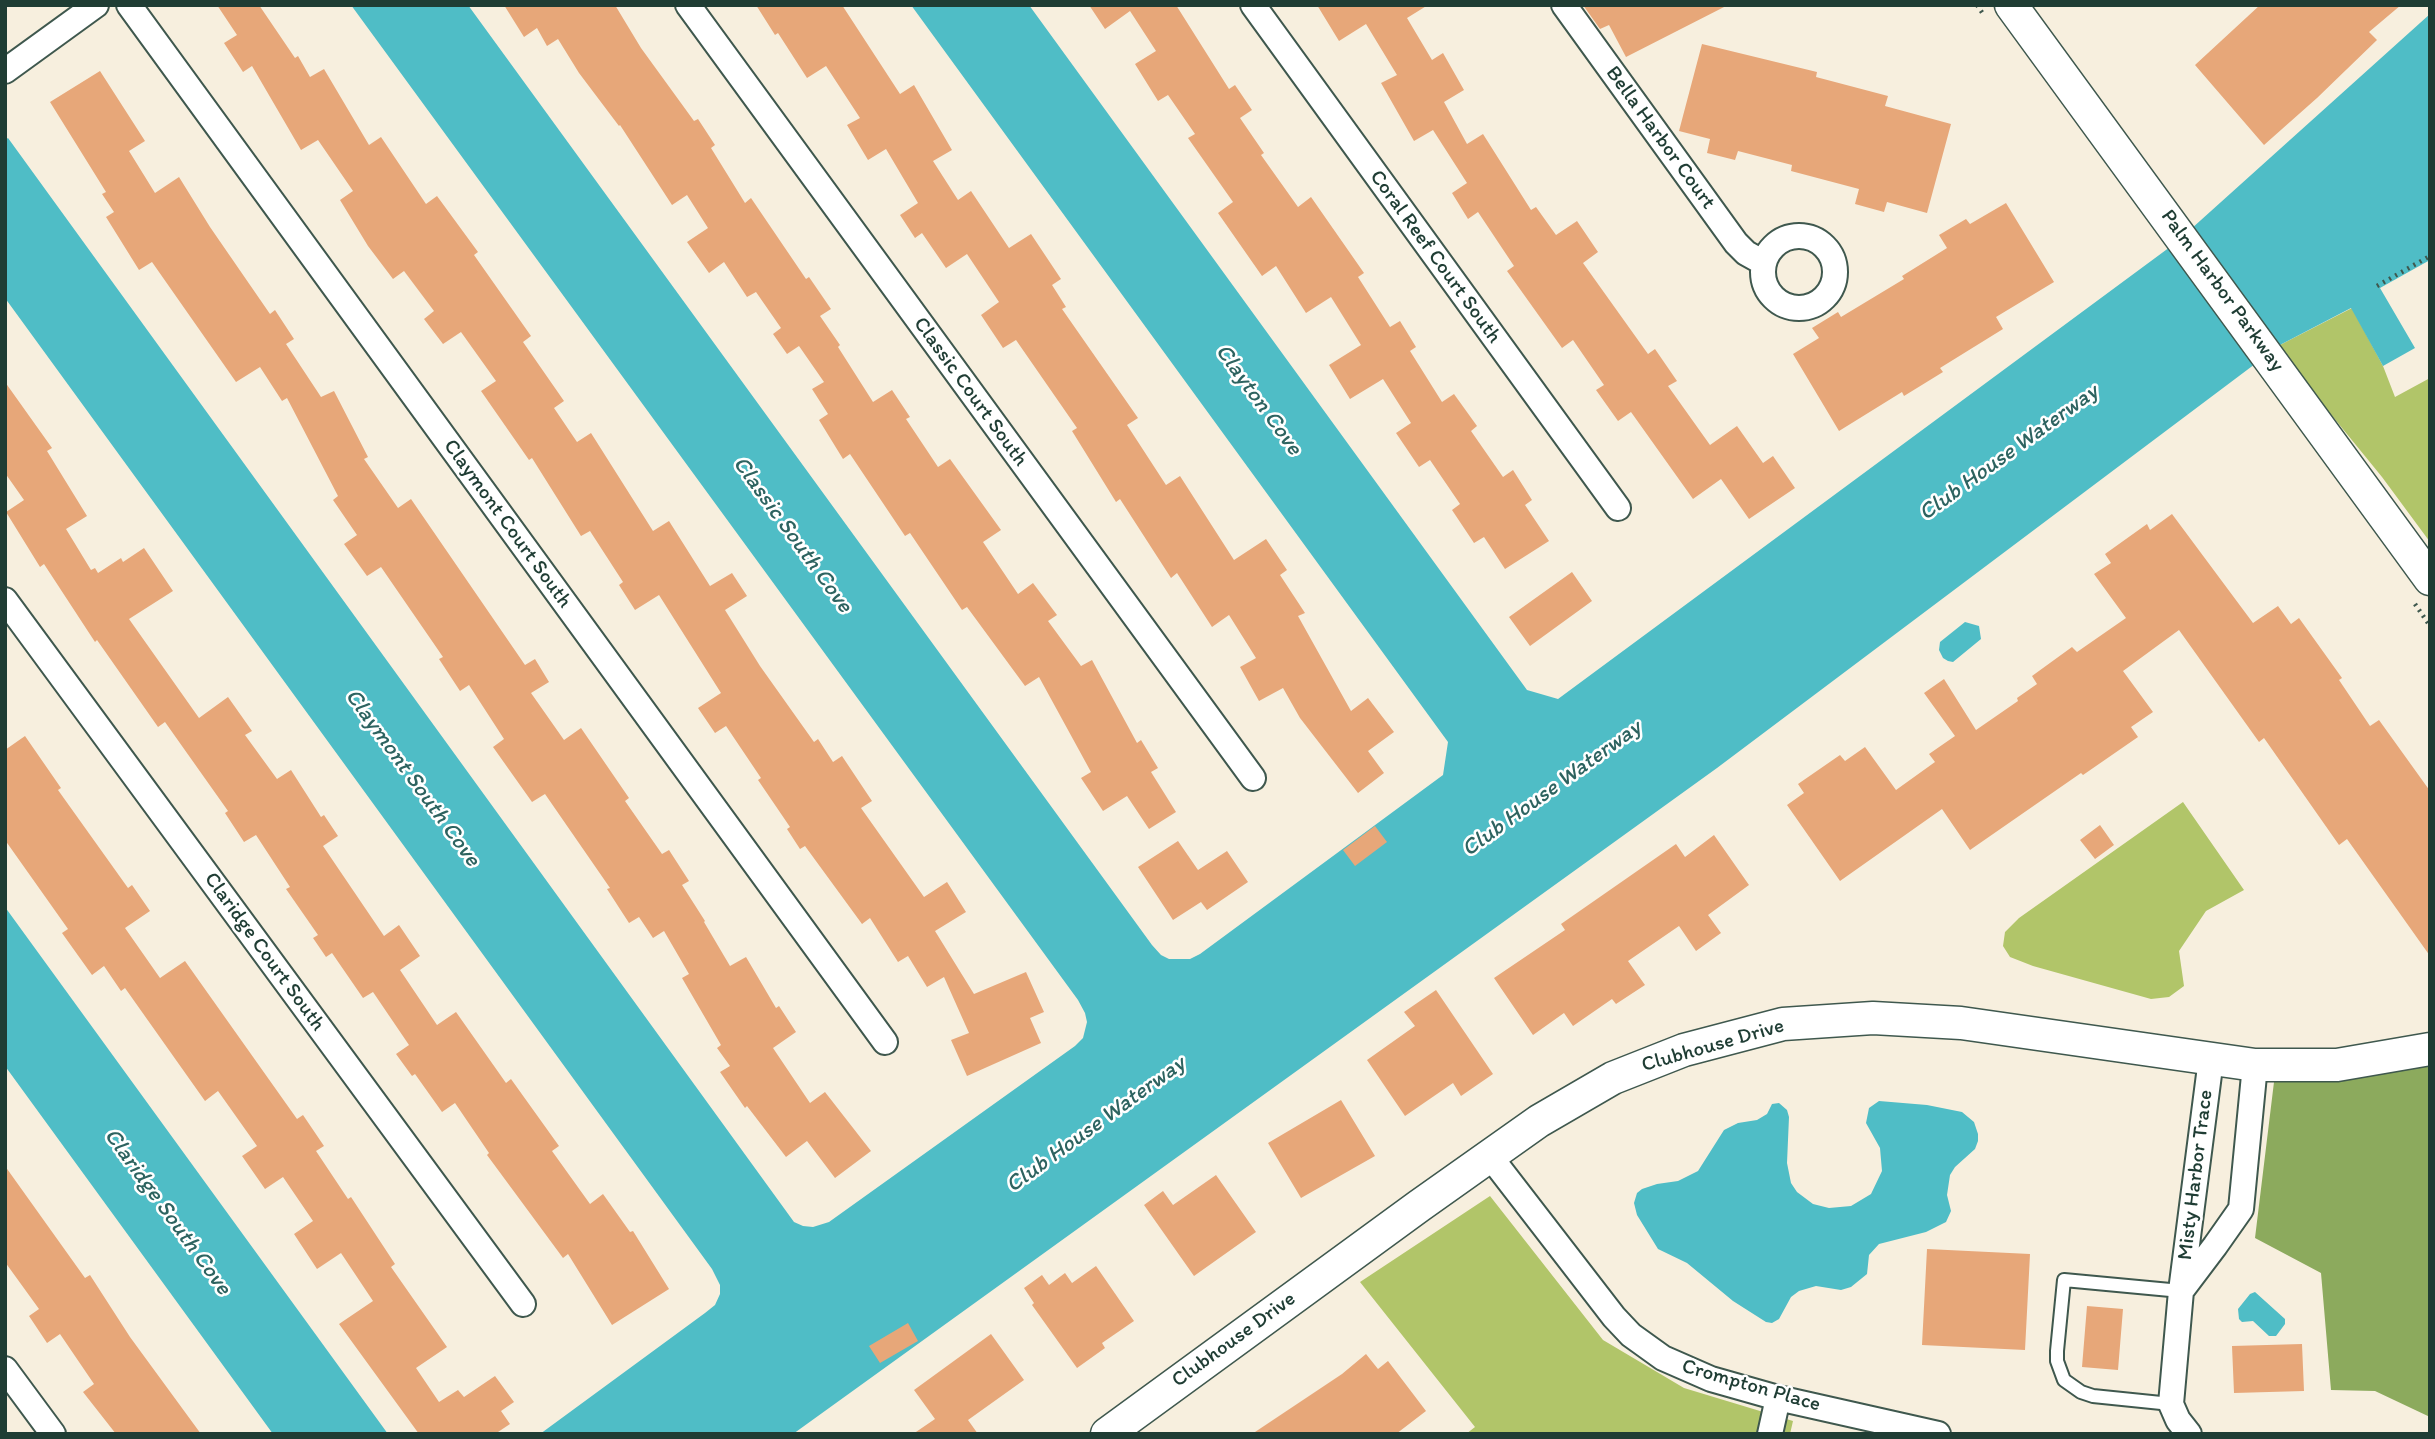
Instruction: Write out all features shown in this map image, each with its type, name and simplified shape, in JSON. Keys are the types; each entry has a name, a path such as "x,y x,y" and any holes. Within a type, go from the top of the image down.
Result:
{"street":[{"path":"5,71 96,5"},
{"name":"Claymont Court South","path":"129,5 885,1042"},
{"name":"Classic Court South","path":"688,5 1252,778"},
{"name":"Coral Reef Court South","path":"1253,5 1618,509"},
{"name":"Bella Harbor Court","path":"1564,5 1736,243 1746,253 1764,263"},
{"name":"Palm Harbor Parkway","path":"2011,5 2430,579"},
{"name":"Claridge Court South","path":"5,600 523,1304"},
{"name":"Clubhouse Drive","path":"1107,1434 1489,1155 1579,1096 1650,1062 1735,1036 1783,1024 1873,1018 1961,1023 2255,1065 2337,1065 2430,1049"},
{"name":"Misty Harbor Trace","path":"2171,1404 2181,1291 2211,1059"},
{"name":"Misty Harbor Trace","path":"2181,1291 2241,1209 2255,1065"},
{"name":"Crompton Place","path":"1489,1155 1601,1300 1631,1335 1655,1353 1687,1370 1778,1398 1938,1434"},
{"path":"5,1369 53,1434"},
{"path":"1770,1434 1778,1398"},
{"path":"2171,1404 2178,1420 2189,1434"}],"lane":[{"path":"2171,1404 2093,1396 2081,1392 2064,1380 2057,1361 2057,1351 2064,1280 2181,1291"}],"path":[{"path":"2377,286 2430,256"}],"green space":[{"path":"2352,308 2383,366 2395,397 2430,378 2430,542 2382,477 2276,347"},
{"path":"2183,802 2244,890 2206,911 2179,951 2184,986 2169,997 2151,999 2010,957 2003,946 2005,932 2019,918"},
{"path":"2430,1064 2430,1417 2375,1391 2331,1390 2321,1273 2255,1238 2274,1082 2343,1080"},
{"path":"1490,1196 1603,1340 1684,1388 1793,1421 1790,1434 1466,1434 1475,1427 1360,1282"}],"water":[{"path":"351,5 468,5 1152,945 1169,959 1190,959 1200,954 1443,775 1448,742 911,5 1029,5 1527,690 1558,699 2170,247 2255,364 1717,768 793,1434 540,1434 715,1305 720,1294 720,1285 712,1269 5,298 5,140 8,138 794,1222 813,1227 829,1222 1075,1046 1083,1038 1087,1022 1078,1000"},
{"path":"2430,14 2430,260 2380,288 2415,348 2383,366 2351,308 2276,347 2191,229"},
{"path":"1965,622 1979,626 1981,639 1953,662 1948,661 1939,650 1940,642"},
{"name":"Claridge South Cove","path":"5,907 388,1434 273,1434 5,1066"},
{"path":"1879,1101 1927,1105 1962,1112 1974,1122 1978,1141 1975,1149 1950,1175 1947,1195 1951,1211 1946,1222 1926,1232 1879,1244 1869,1255 1867,1274 1851,1287 1841,1290 1816,1286 1799,1291 1791,1297 1779,1319 1772,1323 1766,1322 1733,1301 1687,1263 1658,1249 1637,1215 1634,1203 1637,1193 1642,1189 1678,1181 1698,1171 1724,1130 1738,1123 1757,1120 1767,1114 1772,1104 1779,1103 1787,1110 1789,1117 1787,1163 1791,1183 1797,1192 1813,1204 1829,1208 1851,1206 1871,1194 1882,1171 1880,1148 1866,1123 1869,1108"},
{"path":"2255,1292 2285,1319 2285,1324 2276,1336 2269,1336 2253,1321 2242,1322 2239,1319 2238,1309 2250,1294"}],"building":[{"path":"217,5 259,5 295,58 298,56 310,77 324,69 369,145 381,137 426,204 437,196 478,252 474,255 531,336 523,342 564,401 554,408 577,442 591,433 653,531 669,521 710,586 732,573 747,596 725,610 760,666 814,742 818,739 833,762 842,756 872,801 861,808 924,897 947,882 966,912 935,931 974,994 1026,972 1044,1012 1030,1018 1041,1043 967,1076 951,1040 969,1033 944,977 927,987 908,956 898,962 870,918 862,924 805,846 800,849 787,829 790,827 758,780 761,778 726,726 715,733 698,708 721,693 659,595 635,610 619,585 623,582 590,531 581,536 532,458 529,460 481,391 496,381 461,332 443,344 424,319 434,311 404,271 393,279 368,246 340,200 353,191 318,140 301,150 252,66 243,72 224,43 237,35"},
{"path":"504,5 615,5 641,48 694,121 698,119 715,145 711,148 745,203 751,198 806,279 809,277 831,309 820,316 873,402 892,390 910,417 906,419 938,467 950,459 1001,530 983,542 1018,594 1033,583 1057,615 1048,621 1081,666 1092,660 1137,743 1141,740 1158,768 1151,772 1176,812 1149,829 1127,796 1103,811 1081,778 1091,772 1039,677 1025,686 967,607 962,610 910,533 905,536 850,454 843,459 819,420 828,414 812,389 824,382 799,346 787,354 773,334 781,328 756,292 747,297 724,262 709,273 687,242 708,228 687,195 672,205 620,125 579,73 558,39 547,46 537,28 524,37"},
{"path":"756,5 842,5 900,94 914,85 952,150 933,161 958,200 971,191 1009,248 1031,234 1061,279 1052,285 1066,307 1062,309 1138,418 1127,425 1166,485 1180,476 1234,560 1266,539 1287,570 1280,575 1305,613 1298,616 1351,711 1368,698 1394,732 1368,751 1384,773 1358,793 1300,718 1283,688 1259,701 1240,667 1256,658 1229,615 1212,627 1177,573 1171,578 1120,499 1116,502 1072,431 1077,428 1016,340 1003,348 981,315 999,302 967,254 946,268 922,233 915,238 900,215 918,203 886,149 868,160 847,125 860,118 826,66 807,78"},
{"path":"1089,5 1176,5 1229,89 1235,85 1252,110 1240,118 1264,153 1261,155 1298,207 1311,197 1364,273 1358,277 1390,327 1400,321 1416,347 1410,351 1442,402 1454,394 1477,426 1471,431 1503,477 1513,470 1532,500 1525,505 1549,541 1505,569 1484,537 1474,543 1452,510 1460,504 1430,460 1419,467 1396,433 1411,423 1383,379 1350,399 1329,365 1361,345 1331,297 1306,313 1276,266 1262,276 1218,213 1233,202 1188,138 1195,134 1168,95 1158,101 1135,64 1156,51 1130,11 1105,29"},
{"path":"1317,5 1428,5 1407,18 1432,60 1443,53 1464,90 1444,102 1467,144 1483,134 1531,210 1536,207 1556,235 1577,221 1598,252 1583,263 1648,354 1655,349 1677,381 1668,386 1710,445 1737,426 1763,463 1773,456 1795,488 1749,519 1721,479 1693,499 1631,412 1618,421 1596,390 1604,385 1573,340 1562,348 1507,271 1514,266 1478,212 1468,219 1452,193 1467,183 1433,130 1414,141 1381,83 1397,75 1366,24 1339,41"},
{"path":"1583,5 1728,5 1626,57 1609,25 1600,29"},
{"path":"2260,5 2401,5 2369,32 2377,40 2264,145 2195,65"},
{"path":"1702,44 1817,72 1816,77 1888,96 1885,106 1951,124 1927,213 1887,202 1884,212 1855,204 1859,189 1791,171 1792,165 1738,151 1735,160 1707,153 1710,139 1679,131"},
{"path":"100,71 145,141 129,151 155,193 179,177 270,314 275,310 294,339 286,344 321,397 334,391 368,457 364,459 398,508 411,499 525,665 535,659 549,682 531,693 564,740 581,728 629,798 625,801 662,854 669,850 689,881 682,885 730,966 746,957 776,1008 779,1006 796,1032 773,1048 810,1103 825,1092 871,1151 835,1178 807,1141 786,1157 747,1106 745,1108 720,1072 730,1066 717,1048 721,1045 682,978 689,974 664,931 653,938 639,917 629,923 607,889 610,888 545,794 532,802 493,747 504,739 469,685 460,691 439,659 443,657 381,567 367,576 344,544 357,535 333,500 338,496 287,398 282,401 260,367 236,382 152,262 139,270 106,217 114,212 102,194 106,192 50,102"},
{"path":"2006,203 2054,282 1996,317 2003,329 1940,368 1943,372 1904,396 1902,392 1839,431 1793,354 1819,338 1812,328 1838,312 1841,317 1904,279 1902,276 1947,248 1939,235 1966,219 1970,224"},
{"path":"5,382 52,448 47,451 87,516 66,529 91,570 95,568 98,573 121,558 123,562 144,548 173,591 129,619 199,718 228,697 252,731 245,735 277,779 291,770 321,817 324,815 338,836 323,846 384,936 399,925 420,956 400,970 437,1025 456,1012 506,1083 511,1079 559,1146 552,1151 590,1204 603,1194 630,1232 633,1231 669,1289 612,1325 568,1254 563,1258 487,1155 489,1153 455,1103 442,1112 415,1074 412,1076 396,1054 409,1045 373,992 363,998 332,953 326,957 313,938 318,935 286,889 290,887 256,835 244,842 225,813 228,811 165,722 158,727 97,640 95,642 44,564 40,567 6,512 24,500 5,473"},
{"path":"2172,514 2253,623 2278,606 2291,624 2299,618 2342,678 2339,680 2370,726 2379,720 2430,791 2430,956 2347,839 2339,845 2264,738 2259,742 2179,630 2123,671 2153,712 2131,727 2138,737 1970,850 1942,809 1840,881 1787,805 1804,793 1798,784 1840,755 1845,761 1865,747 1896,790 1935,762 1929,754 1955,736 1924,693 1944,679 1976,730 2018,701 2017,698 2037,684 2032,676 2072,647 2077,652 2126,618 2094,574 2111,563 2105,554 2147,524 2150,530"},
{"path":"1572,572 1592,601 1530,646 1509,617"},
{"path":"25,736 61,788 58,790 128,888 132,885 150,911 125,928 160,978 185,961 297,1119 303,1115 324,1146 316,1151 348,1199 351,1197 395,1264 391,1267 447,1347 416,1368 439,1402 458,1390 464,1397 495,1376 514,1402 501,1411 510,1424 495,1434 419,1434 339,1324 373,1301 341,1253 317,1269 294,1234 313,1221 283,1177 265,1189 242,1156 257,1146 218,1091 205,1101 125,988 121,991 104,966 92,975 62,933 68,929 5,840 5,750"},
{"path":"2100,825 2114,845 2095,859 2080,840"},
{"path":"1375,826 1387,842 1355,866 1343,850"},
{"path":"1714,835 1749,885 1708,915 1721,933 1696,951 1679,926 1628,961 1645,985 1616,1004 1612,999 1573,1026 1564,1013 1533,1035 1494,978 1565,930 1561,924 1676,844 1685,857"},
{"path":"1178,841 1198,870 1227,851 1248,882 1207,910 1201,902 1173,920 1138,867"},
{"path":"1436,990 1493,1074 1461,1096 1453,1083 1405,1116 1367,1060 1415,1026 1404,1012"},
{"path":"1341,1100 1375,1156 1301,1198 1268,1143"},
{"path":"5,1166 85,1278 90,1275 130,1337 201,1434 116,1434 83,1392 94,1384 60,1334 47,1343 29,1316 39,1309 5,1262"},
{"path":"1216,1175 1256,1232 1194,1276 1144,1205 1163,1191 1173,1205"},
{"path":"1927,1249 2030,1254 2025,1350 1922,1345"},
{"path":"1096,1266 1134,1321 1102,1343 1105,1348 1077,1368 1032,1305 1034,1303 1024,1288 1042,1275 1049,1285 1065,1273 1072,1283"},
{"path":"2087,1306 2123,1309 2118,1370 2082,1367"},
{"path":"908,1323 918,1341 880,1363 869,1346"},
{"path":"991,1334 1024,1380 968,1420 978,1434 913,1434 935,1419 914,1390"},
{"path":"2302,1344 2304,1391 2234,1393 2232,1346"},
{"path":"1366,1354 1378,1369 1388,1361 1426,1411 1396,1434 1252,1434 1342,1374"}],"water label":[{"name":"Clayton Cove","path":"1258,400"},
{"name":"Club House Waterway","path":"2009,453"},
{"name":"Classic South Cove","path":"792,535"},
{"name":"Claymont South Cove","path":"412,778"},
{"name":"Club House Waterway","path":"1552,789"},
{"name":"Club House Waterway","path":"1096,1125"}]}
